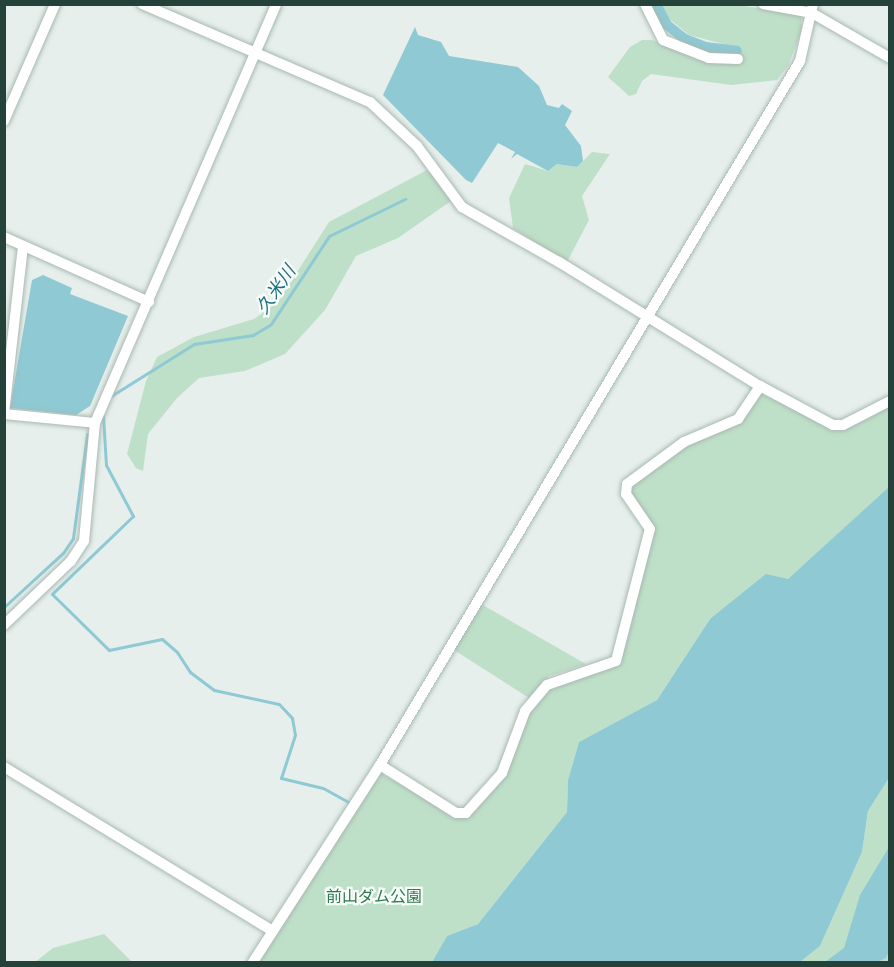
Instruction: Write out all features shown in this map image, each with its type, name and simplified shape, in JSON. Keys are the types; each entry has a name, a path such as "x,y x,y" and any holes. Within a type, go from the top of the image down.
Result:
{"street":[{"path":"4,121 54,4"},
{"path":"142,4 370,102 417,146 455,202 760,386 833,426 843,425 890,401"},
{"path":"4,625 71,561 84,541 95,423 276,4"},
{"path":"645,4 663,40 709,58 738,59"},
{"path":"763,4 813,9 890,58"},
{"path":"253,963 380,765 800,61 813,9"},
{"path":"4,237 149,302"},
{"path":"22,247 4,413 95,423"},
{"path":"380,765 456,813 466,813 502,773 525,711 548,685 616,661 650,529 626,494 627,484 684,442 738,419 760,386"},
{"path":"4,767 273,931"}],"green space":[{"path":"660,5 737,5 801,14 802,30 788,66 777,80 731,85 651,74 642,81 636,94 629,96 608,77 630,47 642,40 652,40 702,60 741,62 738,48 689,35 668,18"},
{"path":"592,152 610,154 582,196 589,220 567,262 513,228 509,198 525,164 548,171 557,164 577,167"},
{"path":"427,170 445,188 451,201 398,238 356,256 325,310 285,354 245,371 199,378 177,398 148,434 143,471 136,468 127,454 146,381 157,357 194,337 254,319 278,302 329,222"},
{"name":"前山ダム公園","path":"760,393 836,431 889,405 889,487 883,495 788,579 710,619 657,700 579,742 568,780 567,812 478,924 447,936 432,962 259,962 380,773 455,815 504,775 528,712 549,688 620,663 652,533 628,489 689,444 735,425"},
{"path":"481,604 586,664 549,676 529,698 454,650"},
{"path":"889,778 889,962 800,962 820,946 862,852 868,811"},
{"path":"104,934 132,962 35,962 53,948"}],"water":[{"path":"415,27 418,35 441,42 449,56 518,67 539,86 547,105 559,108 562,104 572,111 565,125 581,146 583,161 577,167 557,164 548,171 517,154 511,159 515,152 498,143 472,183 466,180 383,95"},
{"path":"43,275 72,288 70,294 128,316 90,406 76,415 10,408 32,280"},
{"path":"889,487 889,778 868,811 862,852 820,946 800,962 432,962 447,936 478,924 567,812 568,780 579,742 657,700 710,619 766,574 788,579"},
{"path":"889,847 890,949 886,958 878,962 825,962 844,948 860,895"}],"waterway":[{"path":"656,4 667,25 685,39 706,47 737,51"},
{"name":"久米川","path":"111,396 194,344 253,335 271,324 329,236 405,199"},
{"path":"103,416 106,465 133,516 52,594 109,650 162,639 177,652 190,672 214,690 279,704 292,718 295,735 281,778 323,788 348,802"},
{"name":"久米川","path":"4,607 63,553 73,538 87,434"}]}
